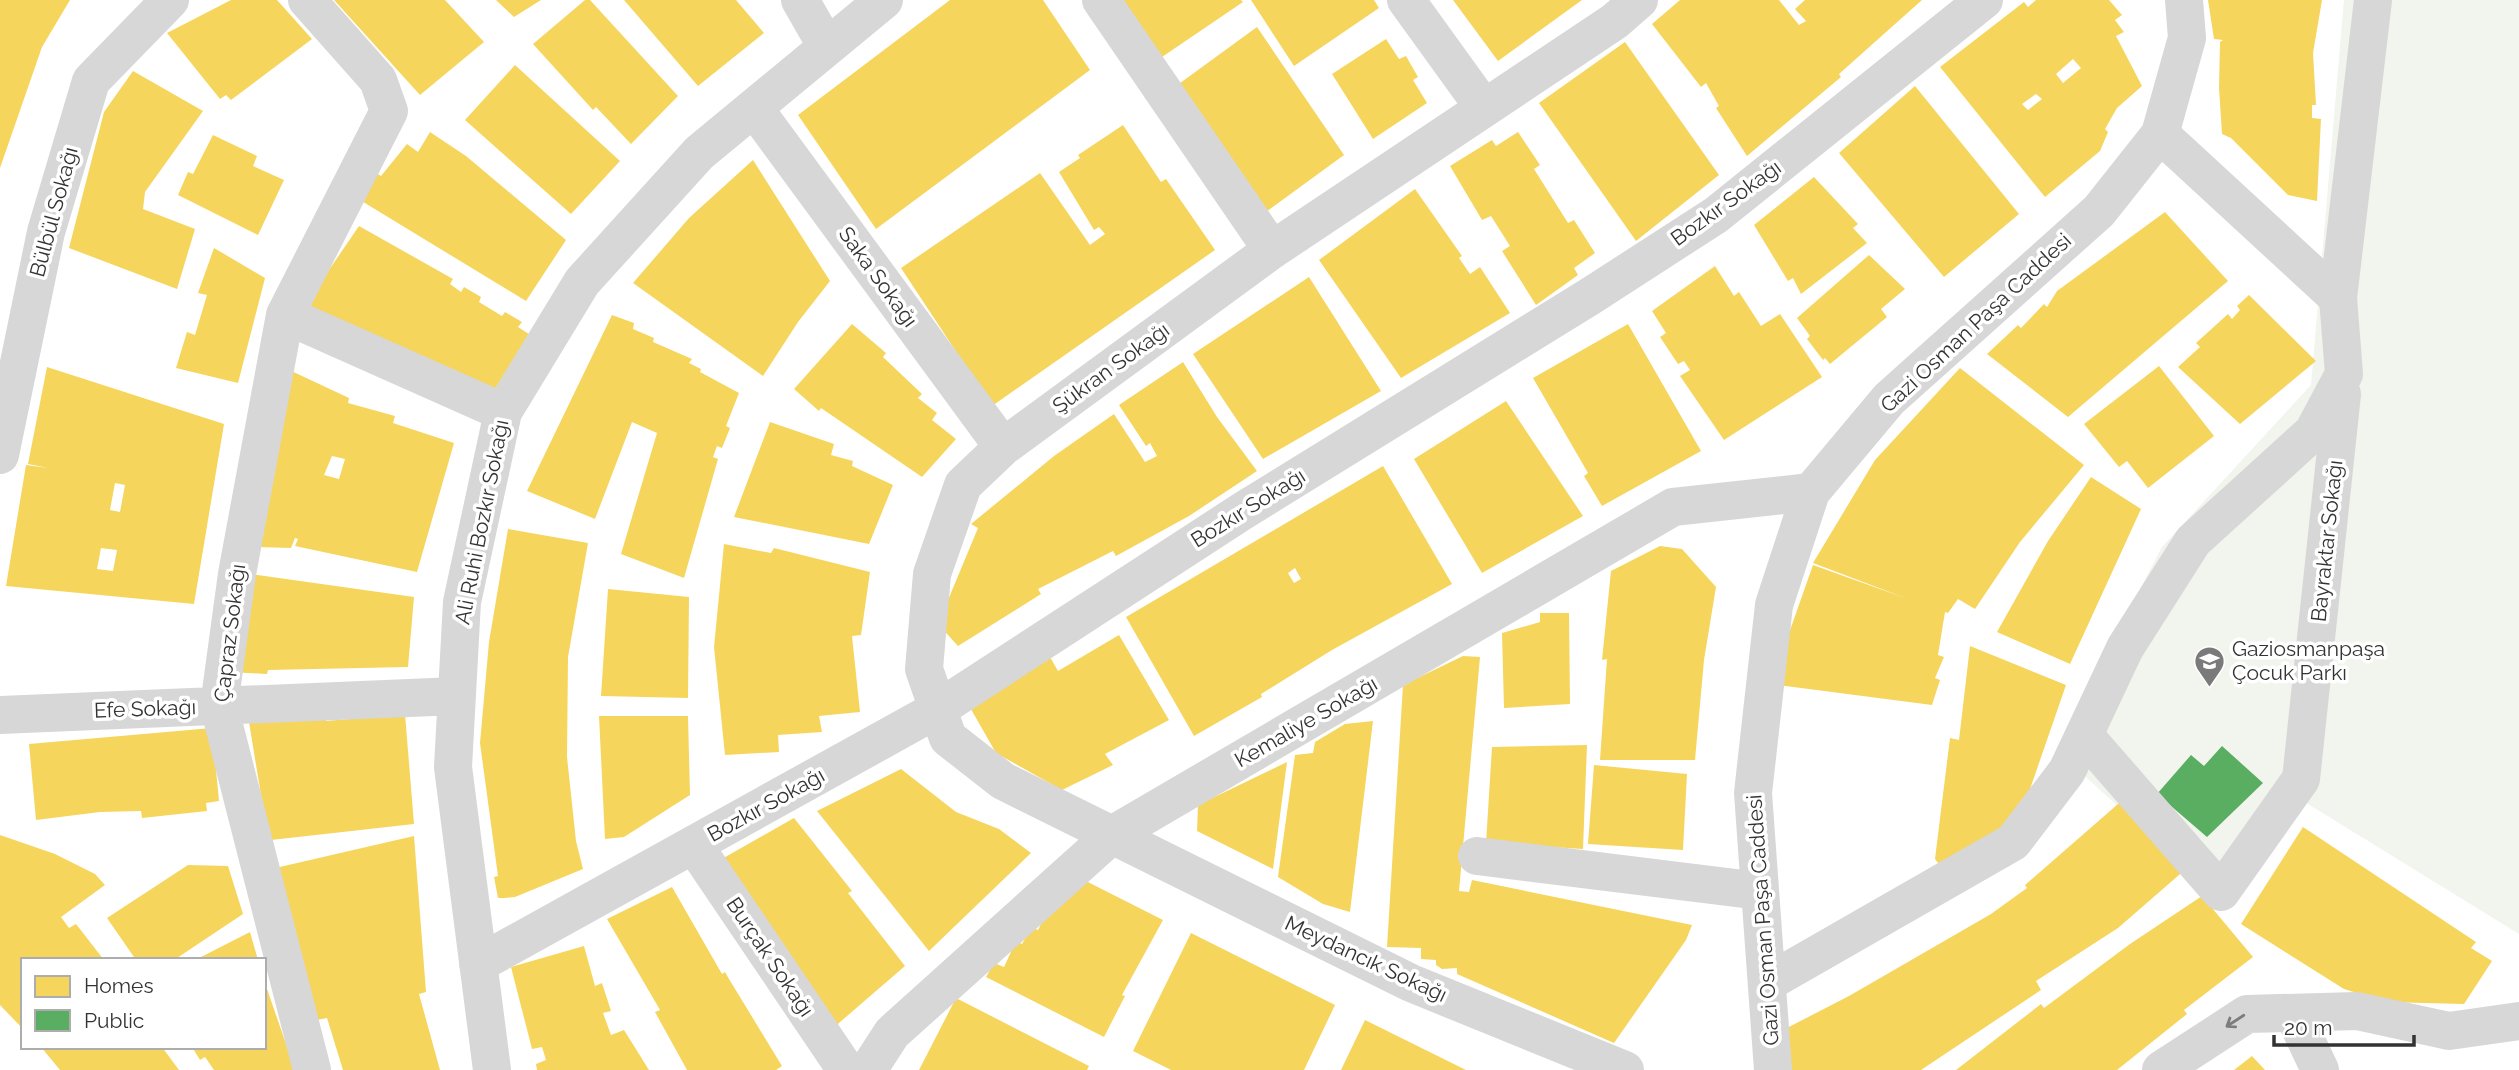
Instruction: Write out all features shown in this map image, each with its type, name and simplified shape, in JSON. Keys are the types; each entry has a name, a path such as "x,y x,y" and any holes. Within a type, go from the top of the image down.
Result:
{"street":[{"name":"Çapraz Sokağı","path":"307,0 378,80 389,111 285,315 237,574 219,706 312,1070"},
{"path":"800,0 827,47"},
{"name":"Ali Ruhi Bozkır Sokağı","path":"492,1070 453,767 462,602 503,412 582,282 699,153 884,0"},
{"path":"1101,0 1272,250"},
{"path":"1406,0 1483,108"},
{"name":"Şükran Sokağı","path":"1112,835 1003,781 948,738 924,669 932,574 963,485 1003,447 1272,250 1615,21 1639,0"},
{"name":"Bozkır Sokağı","path":"478,964 939,709 1241,512 1716,215 1984,0"},
{"name":"Gazi Osman Paşa Caddesi","path":"1773,1070 1753,793 1774,606 1811,492 1889,399 2099,211 2160,134 2188,38 2184,0"},
{"path":"1767,983 2013,842 2067,771 2125,648 2193,541 2313,432 2344,374 2338,299 2373,0"},
{"name":"Bülbül Sokağı","path":"0,455 46,232 91,81 159,4"},
{"name":"Saka Sokağı","path":"754,107 1003,447"},
{"path":"2160,134 2338,299"},
{"path":"285,315 503,412"},
{"name":"Bayraktar Sokağı","path":"2084,735 2221,892 2301,779 2344,374"},
{"name":"Kemaliye Sokağı","path":"868,1070 892,1033 1112,835 1673,507 1811,492"},
{"name":"Efe Sokağı","path":"0,715 457,696"},
{"name":"Meydancık Sokağı","path":"1112,835 1411,984 1625,1070"},
{"name":"Burçak Sokağı","path":"694,845 846,1070"},
{"path":"1477,856 1760,891"},
{"path":"2161,1070 2247,1014 2357,1011 2449,1031 2519,1021"},
{"path":"2293,1013 2320,1070"}],"shaded area":[{"path":"2344,0 2519,0 2519,934 2300,799 2218,897 2056,750 2162,547 2311,385"}],"building: Homes":[{"path":"0,0 70,0 42,47 0,168"},
{"path":"231,0 277,0 312,39 231,100 226,95 220,99 167,33"},
{"path":"334,0 445,0 484,42 420,95"},
{"path":"496,0 541,0 514,17"},
{"path":"585,0 590,0 678,96 631,144 596,107 593,110 533,44"},
{"path":"624,0 736,0 764,33 698,86"},
{"path":"950,0 1043,0 1090,70 876,229 798,115"},
{"path":"1118,0 1241,0 1243,2 1159,59"},
{"path":"1251,0 1374,0 1379,8 1294,66"},
{"path":"1453,0 1582,0 1498,61"},
{"path":"1680,0 1779,0 1799,25 1806,21 1795,9 1805,0 1922,0 1839,74 1841,77 1747,156 1716,108 1719,106 1706,83 1701,87 1652,24"},
{"path":"2036,0 2109,0 2122,15 2115,20 2124,32 2116,36 2142,86 2117,108 2105,129 2108,132 2100,151 2045,197 1940,67 2024,2 2028,7","holes":["2073,59 2081,68 2063,83 2056,74","2036,94 2042,99 2028,110 2022,104"]},
{"path":"2208,0 2322,0 2313,53 2316,105 2312,105 2312,118 2321,119 2317,201 2288,195 2231,138 2222,134 2219,88 2220,42 2223,40 2214,39"},
{"path":"1257,27 1344,155 1266,212 1176,86"},
{"path":"1386,39 1399,59 1406,56 1418,77 1413,80 1427,103 1373,139 1332,74"},
{"path":"1625,42 1719,175 1636,241 1539,103"},
{"path":"515,65 620,161 571,214 465,120"},
{"path":"133,71 203,111 145,192 143,209 195,229 177,289 69,248 104,112"},
{"path":"1915,86 2019,214 1944,277 1839,153"},
{"path":"1123,125 1161,182 1166,179 1215,250 992,406 901,268 1040,173 1090,245 1105,234 1099,227 1094,230 1059,172 1080,158 1078,155"},
{"path":"430,132 466,156 566,240 526,301 355,197 373,171 381,176 407,144 418,152"},
{"path":"1518,132 1540,165 1534,169 1568,223 1574,220 1595,253 1574,268 1578,275 1536,305 1502,251 1510,246 1491,216 1482,220 1450,166 1492,140 1496,146"},
{"path":"213,135 257,156 253,166 284,180 258,235 178,195 188,172 193,174"},
{"path":"753,160 830,281 798,322 763,376 633,283 689,218"},
{"path":"1814,177 1858,224 1853,228 1867,243 1801,294 1793,278 1788,281 1754,225"},
{"path":"1415,189 1462,256 1459,258 1470,274 1480,267 1510,313 1401,378 1319,260"},
{"path":"2165,212 2228,281 2068,417 1987,354 2018,325 2021,328 2044,304 2047,307 2057,291"},
{"path":"359,226 453,279 450,284 461,292 464,287 481,297 479,302 502,316 505,312 522,322 518,327 529,334 492,394 305,305"},
{"path":"214,248 265,278 238,383 176,368 187,332 195,335 207,295 198,293"},
{"path":"1869,255 1905,289 1881,309 1887,317 1830,364 1825,358 1823,360 1807,339 1810,336 1797,318"},
{"path":"1715,266 1734,296 1739,292 1761,326 1780,314 1822,377 1724,440 1680,376 1690,370 1684,361 1678,364 1660,337 1666,333 1652,311"},
{"path":"1309,277 1381,391 1263,459 1193,354"},
{"path":"2249,295 2316,361 2240,424 2178,367 2200,347 2196,343 2228,314 2232,319 2240,310 2237,306"},
{"path":"612,315 634,323 633,329 654,338 653,342 692,359 689,363 701,369 700,372 739,393 726,426 730,428 722,448 717,446 713,457 718,459 684,578 621,554 657,433 632,422 595,519 527,491"},
{"path":"852,324 886,353 883,357 922,394 918,398 937,413 932,420 956,439 922,477 821,408 819,411 794,389"},
{"path":"1628,324 1701,451 1602,506 1584,476 1588,473 1533,378"},
{"path":"1183,362 1217,417 1257,471 1189,516 1116,556 1113,551 1038,589 1041,594 958,646 938,624 978,528 971,524 1054,456 1114,414 1145,462 1157,456 1150,443 1146,446 1119,405"},
{"path":"2159,366 2214,436 2148,488 2127,461 2119,467 2084,424"},
{"path":"47,367 224,424 194,604 6,586 26,465 48,468 28,464","holes":["115,483 125,485 120,512 110,510","101,548 117,550 113,571 97,569"]},
{"path":"285,368 349,398 348,403 395,416 393,423 454,443 417,572 295,546 298,539 295,538 291,548 257,547","holes":["332,456 345,459 339,479 324,475"]},
{"path":"1960,368 2084,465 2020,542 1975,609 1958,599 1948,613 1945,612 1938,655 1944,657 1935,678 1940,680 1932,705 1771,684 1813,565 1908,599 1813,563 1875,460"},
{"path":"1506,401 1583,516 1482,573 1414,459"},
{"path":"770,422 834,444 831,455 853,461 852,466 893,485 869,544 734,517"},
{"path":"1383,466 1452,584 1332,650 1261,694 1262,697 1194,736 1126,617","holes":["1295,568 1301,579 1294,583 1288,573"]},
{"path":"2091,477 2141,509 2070,664 1997,632 2048,541"},
{"path":"508,529 588,543 568,657 567,757 576,841 583,869 515,897 498,898 494,877 498,876 480,743 489,642"},
{"path":"724,544 771,553 774,548 870,572 861,635 852,636 860,712 819,716 822,732 778,735 779,752 725,755 714,647"},
{"path":"1660,546 1682,549 1716,587 1704,660 1695,760 1600,760 1607,659 1602,660 1611,571"},
{"path":"243,573 414,597 408,667 268,670 267,674 230,672"},
{"path":"608,589 689,597 688,698 601,696"},
{"path":"1540,613 1569,613 1570,704 1504,708 1502,633 1540,622"},
{"path":"1119,635 1169,720 1105,754 1113,765 1062,790 996,753 968,704 1050,657 1058,671"},
{"path":"1970,646 2066,685 2029,792 2016,818 1941,867 1935,859 1950,738 1959,740"},
{"path":"1463,656 1480,657 1459,891 1469,892 1472,880 1692,925 1686,940 1614,1043 1457,974 1457,968 1442,969 1436,965 1436,960 1421,959 1421,948 1387,947 1403,685"},
{"path":"405,714 414,824 262,841 261,795 249,722 326,718 326,721"},
{"path":"599,716 688,716 690,795 624,837 605,839"},
{"path":"1373,721 1350,912 1323,904 1278,877 1295,755 1313,753 1315,742 1345,724"},
{"path":"212,728 219,801 206,803 207,811 142,818 141,811 100,812 36,820 29,744"},
{"path":"1587,745 1583,849 1486,843 1492,747"},
{"path":"1287,762 1273,869 1197,831 1198,805"},
{"path":"1594,765 1687,774 1683,850 1588,844"},
{"path":"901,769 956,812 999,829 1031,853 929,951 817,811"},
{"path":"2126,797 2187,868 2118,928 2036,981 2041,990 1921,1070 1792,1070 1783,1030 1849,996 1991,914 2027,888 2025,885"},
{"path":"794,818 852,891 848,893 905,966 825,1035 713,864"},
{"path":"2303,827 2476,942 2471,948 2492,961 2464,1004 2386,1002 2344,989 2241,924"},
{"path":"0,835 55,854 95,874 105,885 61,917 69,928 76,924 102,958 21,958 21,1027 0,1005"},
{"path":"414,836 426,992 419,994 440,1070 343,1070 327,1018 317,1020 271,869"},
{"path":"188,865 228,866 243,914 177,958 135,958 107,918"},
{"path":"1076,876 1163,920 1122,995 1125,996 1104,1037 986,977 994,963 1004,967 1016,941 1022,944 1031,927 1038,930 1052,902"},
{"path":"672,887 722,974 725,972 782,1066 776,1070 687,1070 655,1012 660,1010 607,919"},
{"path":"2202,896 2253,957 2184,1010 2187,1014 2117,1070 1956,1070 2041,1004 2044,1008 2130,944"},
{"path":"250,932 257,958 199,958"},
{"path":"1191,933 1335,1005 1304,1070 1171,1070 1133,1051"},
{"path":"584,946 595,986 602,983 611,1011 603,1013 611,1035 624,1030 649,1070 537,1070 536,1064 546,1060 542,1047 532,1049 511,967"},
{"path":"266,986 295,1070 214,1070 205,1057 200,1060 193,1049 266,1049"},
{"path":"956,998 1089,1066 1087,1070 919,1070"},
{"path":"1365,1020 1466,1070 1341,1070"},
{"path":"43,1049 163,1049 179,1070 60,1070"},
{"path":"2252,1056 2265,1070 2234,1070"}],"building: Public":[{"path":"2222,746 2263,783 2207,837 2157,794 2191,755 2204,766"}],"place":[{"name":"Gaziosmanpaşa Çocuk Parkı","path":"2209,688"}]}
